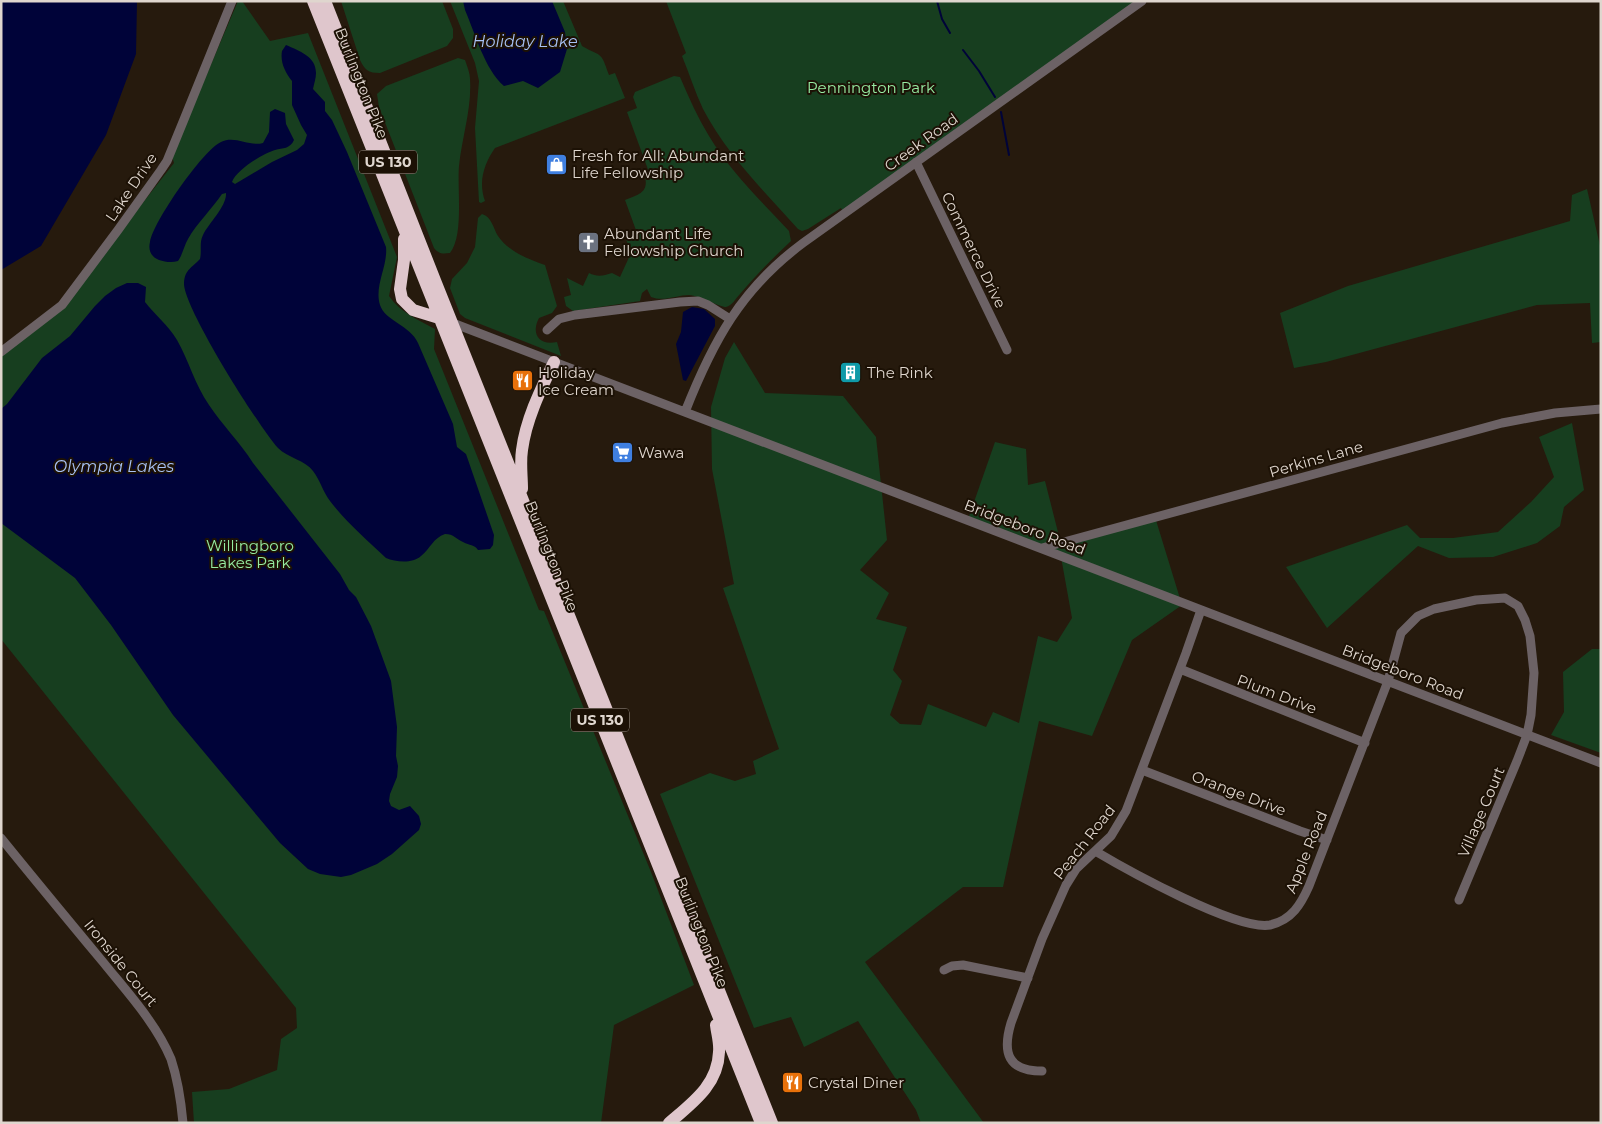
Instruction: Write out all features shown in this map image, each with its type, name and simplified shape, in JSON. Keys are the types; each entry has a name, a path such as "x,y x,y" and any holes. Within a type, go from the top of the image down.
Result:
{"highway":[{"name":"Burlington Pike","path":"313,1 761,1123"},
{"name":"Burlington Pike","path":"325,1 451,322 772,1123"},
{"path":"404,229 404,260 400,289 402,299 413,310 439,318"},
{"path":"522,496 522,448 533,412 554,362"},
{"path":"669,1123 700,1096 713,1077 719,1053 716,1010"}],"street":[{"name":"Lake Drive","path":"1,352 62,305 123,224 167,161 232,1"},
{"name":"Creek Road","path":"685,412 704,364 730,319 758,284 782,260 1142,1"},
{"name":"Commerce Drive","path":"916,162 1007,350"},
{"path":"547,330 559,318 680,302 698,301 730,319"},
{"name":"Bridgeboro Road","path":"439,318 1601,763"},
{"name":"Perkins Lane","path":"1041,548 1502,423 1555,412 1601,409"},
{"name":"Village Court","path":"1388,681 1401,634 1418,616 1442,606 1485,598 1505,598 1518,606 1525,620 1534,655 1533,698 1527,735 1459,900"},
{"name":"Peach Road","path":"1042,1071 1026,1070 1016,1065 1009,1054 1008,1047 1010,1023 1066,885 1076,869 1111,836 1126,811 1201,610"},
{"name":"Plum Drive","path":"1180,669 1365,743"},
{"name":"Apple Road","path":"1095,851 1120,866 1194,902 1237,919 1270,925 1285,919 1297,909 1310,886 1388,681"},
{"name":"Orange Drive","path":"1142,770 1306,834 1327,840"},
{"name":"Ironside Court","path":"1,838 117,979 157,1033 166,1048 174,1070 180,1093 183,1123"},
{"path":"944,970 952,966 963,965 1028,978"}],"green space":[{"name":"Willingboro Lakes Park","path":"238,1 242,1 270,41 308,33 397,257 389,296 404,311 435,329 434,349 539,610 544,611 651,872 694,985 614,1025 601,1123 194,1123 192,1092 229,1089 277,1070 281,1039 297,1028 296,1008 1,639 1,354 58,311 174,163 172,156"},
{"path":"341,1 442,1 453,29 453,38 447,46 380,73 370,72 365,69 360,60"},
{"path":"450,1 563,1 582,46 602,58 609,75 615,73 625,98 495,148 483,173 482,187 485,201 481,203 479,202 475,128 479,81 475,63"},
{"name":"Pennington Park","path":"666,1 1142,1 844,214 841,208 802,231 798,229 747,172 713,126 700,103 682,56 686,53"},
{"path":"458,58 465,60 469,72 470,101 460,155 457,235 450,253 443,253 434,248 379,107 377,94 386,86"},
{"path":"674,76 680,77 697,115 717,149 746,185 789,231 791,241 734,302 726,307 689,295 666,299 651,297 647,289 642,293 640,301 573,311 566,306 564,297 571,295 567,278 583,286 589,273 600,276 612,273 620,277 631,253 626,239 637,233 625,200 634,197 644,190 645,177 650,175 627,112 637,108 633,97 635,92"},
{"path":"1587,189 1601,250 1601,342 1592,343 1590,303 1537,305 1326,362 1294,368 1280,313 1348,286 1570,221 1572,195"},
{"path":"482,214 490,220 502,242 513,251 545,265 557,306 552,313 539,318 536,333 545,342 557,342 561,356 465,318 460,314 450,288 452,279 467,263 475,247 478,218"},
{"path":"734,342 765,393 843,396 876,437 887,540 860,570 889,593 876,619 907,627 893,670 902,681 890,715 900,724 921,725 928,704 986,727 993,712 1019,723 1038,636 1057,642 1072,618 1061,557 967,522 995,442 1026,449 1028,485 1045,481 1061,544 1155,517 1182,605 1132,640 1092,736 1039,721 1003,887 963,887 865,962 984,1123 921,1123 916,1110 858,1021 804,1047 791,1017 754,1028 660,794 710,773 735,781 756,774 753,761 779,749 723,588 734,584 712,469 711,407 725,358"},
{"path":"1572,423 1584,490 1564,507 1560,526 1537,543 1493,557 1449,558 1418,546 1327,628 1286,567 1407,525 1420,538 1453,538 1498,532 1531,502 1554,477 1539,437"},
{"path":"1592,649 1601,649 1601,753 1551,735 1564,712 1563,672"}],"water":[{"path":"1,1 137,1 136,54 106,135 41,246 1,270"},
{"name":"Holiday Lake","path":"463,1 552,1 565,32 567,49 560,72 538,88 523,81 504,86 491,71 486,61"},
{"path":"286,45 306,55 313,62 316,75 313,89 325,102 325,111 332,120 347,152 386,247 379,291 380,305 387,315 409,332 418,343 453,424 457,447 466,454 494,535 493,545 490,549 478,550 453,536 445,534 437,538 417,559 399,561 386,558 336,509 310,467 282,451 268,436 223,367 208,340 187,296 184,283 187,272 200,259 202,238 221,209 226,193 222,194 192,233 178,261 161,261 156,259 151,253 149,245 153,232 169,204 191,172 221,142 237,140 252,144 263,143 269,132 270,112 275,109 285,113 286,124 294,140 292,143 288,147 270,152 250,163 234,177 232,182 235,184 297,150 304,144 307,135 292,105 292,81 282,63 282,51"},
{"name":"Olympia Lakes","path":"127,283 138,283 146,287 145,302 177,340 209,405 340,574 349,590 356,597 371,626 391,681 397,727 397,777 389,801 391,806 399,810 410,806 419,816 421,824 419,830 392,854 377,864 351,875 341,877 320,874 308,869 280,843 173,715 111,625 75,578 1,523 1,409 7,404 42,358 70,336 105,296"},
{"path":"692,307 704,309 715,319 715,326 686,381 683,380 676,344 681,332 683,312"}],"waterway":[{"path":"937,1 942,19 950,33"},
{"path":"963,50 995,97"},
{"path":"1001,112 1009,155"}],"place":[{"name":"Fresh for All: Abundant Life Fellowship","path":"556,164"},
{"name":"Abundant Life Fellowship Church","path":"588,242"},
{"name":"The Rink","path":"851,372"},
{"name":"Holiday Ice Cream","path":"522,381"},
{"name":"Wawa","path":"622,452"},
{"name":"Crystal Diner","path":"792,1082"}]}
